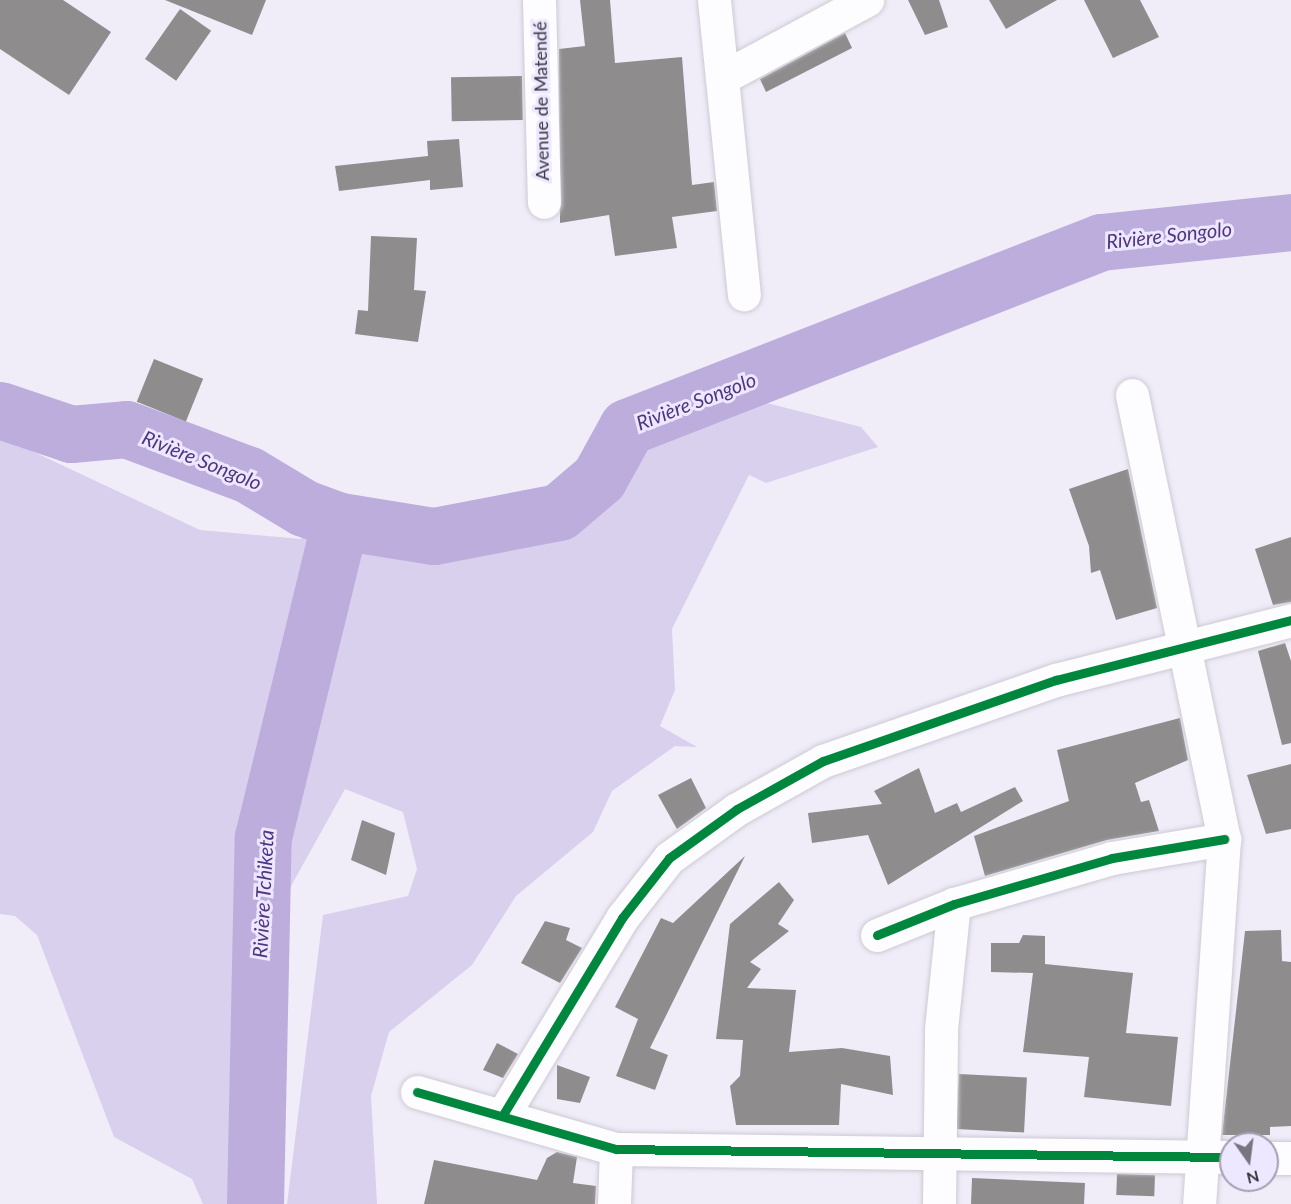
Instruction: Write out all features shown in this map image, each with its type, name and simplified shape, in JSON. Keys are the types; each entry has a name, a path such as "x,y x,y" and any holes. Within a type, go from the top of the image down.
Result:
{"street":[{"name":"Avenue de Matendé","path":"539,0 544,202"},
{"path":"714,0 744,294"},
{"path":"722,78 867,0"},
{"path":"1131,394 1224,839 1217,1157 1198,1204"},
{"path":"504,1113 622,918 669,858 737,809 823,761 1056,680 1291,620"},
{"path":"877,935 954,904 1112,858 1224,839"},
{"path":"939,1204 942,1155 941,1029 954,904"},
{"path":"417,1092 504,1113 616,1149 1217,1157"},
{"path":"614,1204 616,1149"}],"shaded area":[{"path":"720,391 861,427 878,447 766,483 749,475 672,629 675,690 660,726 697,747 675,746 612,791 593,832 516,896 472,965 389,1032 371,1096 377,1204 287,1204 323,915 408,896 417,869 403,812 345,789 266,931 271,1011 254,1108 251,1204 203,1204 192,1179 114,1137 37,935 15,916 0,914 0,436 200,530 301,539 312,510 390,528 542,510 606,470 642,415"}],"building":[{"path":"0,0 63,0 111,32 69,95 0,49"},
{"path":"165,0 266,0 252,35"},
{"path":"580,0 610,0 615,63 682,57 692,185 714,182 717,211 672,217 677,248 615,256 609,215 560,223 559,49 585,46"},
{"path":"908,0 939,0 948,27 925,35"},
{"path":"989,0 1057,0 1006,29"},
{"path":"1084,0 1140,0 1159,37 1113,58"},
{"path":"180,9 211,31 176,81 145,59"},
{"path":"845,33 852,48 766,92 760,79"},
{"path":"522,76 523,120 452,121 451,77"},
{"path":"459,139 463,187 430,190 430,180 339,191 335,166 428,156 427,141"},
{"path":"371,236 417,238 414,290 426,291 418,342 355,334 358,310 368,311"},
{"path":"154,359 203,379 186,422 137,402"},
{"path":"1128,469 1157,608 1116,620 1100,570 1091,573 1089,546 1069,489"},
{"path":"1291,537 1291,602 1273,605 1255,549"},
{"path":"1285,643 1291,661 1291,743 1282,745 1258,651"},
{"path":"1180,718 1188,760 1135,783 1141,802 1149,800 1159,831 1107,840 985,876 974,836 1069,801 1057,750"},
{"path":"1291,764 1291,829 1266,834 1247,775"},
{"path":"919,768 935,813 957,803 961,812 1015,787 1023,801 888,885 868,835 812,843 808,813 882,804 874,791"},
{"path":"691,778 706,808 677,829 658,795"},
{"path":"362,820 395,833 386,875 351,860"},
{"path":"745,856 650,1048 668,1055 655,1090 616,1076 638,1019 615,1007 661,918 673,923"},
{"path":"779,882 794,900 778,924 789,931 750,962 761,969 747,988 796,990 789,1052 842,1048 890,1056 893,1095 841,1084 839,1125 736,1125 730,1086 740,1076 743,1040 716,1039 730,924"},
{"path":"545,921 570,928 566,940 582,948 560,983 521,963"},
{"path":"1281,930 1282,961 1291,962 1291,1126 1270,1127 1270,1132 1222,1132 1245,931"},
{"path":"1023,935 1045,936 1045,964 1133,973 1126,1033 1178,1037 1171,1106 1084,1097 1089,1057 1023,1052 1033,973 991,972 991,943 1019,943"},
{"path":"497,1043 518,1054 503,1078 483,1070"},
{"path":"557,1065 590,1077 580,1103 557,1099"},
{"path":"959,1074 1027,1078 1024,1132 956,1129"},
{"path":"557,1152 577,1157 573,1183 596,1186 595,1204 424,1204 434,1160 537,1180 547,1158"},
{"path":"1117,1174 1155,1175 1154,1196 1116,1195"},
{"path":"972,1178 1085,1183 1084,1204 971,1204"}],"waterway":[{"name":"Rivière Songolo","path":"0,410 71,434 126,429 249,475 304,508 340,521 434,536 559,512 599,478 627,427 1101,242 1291,222"},
{"name":"Rivière Tchiketa","path":"255,1204 263,837 340,521"}],"cycle path":[{"path":"504,1113 622,918 669,858 737,809 823,761 1056,680 1291,620"},
{"path":"877,935 954,904 1112,858 1224,839"},
{"path":"417,1092 616,1149 1219,1157"}]}
